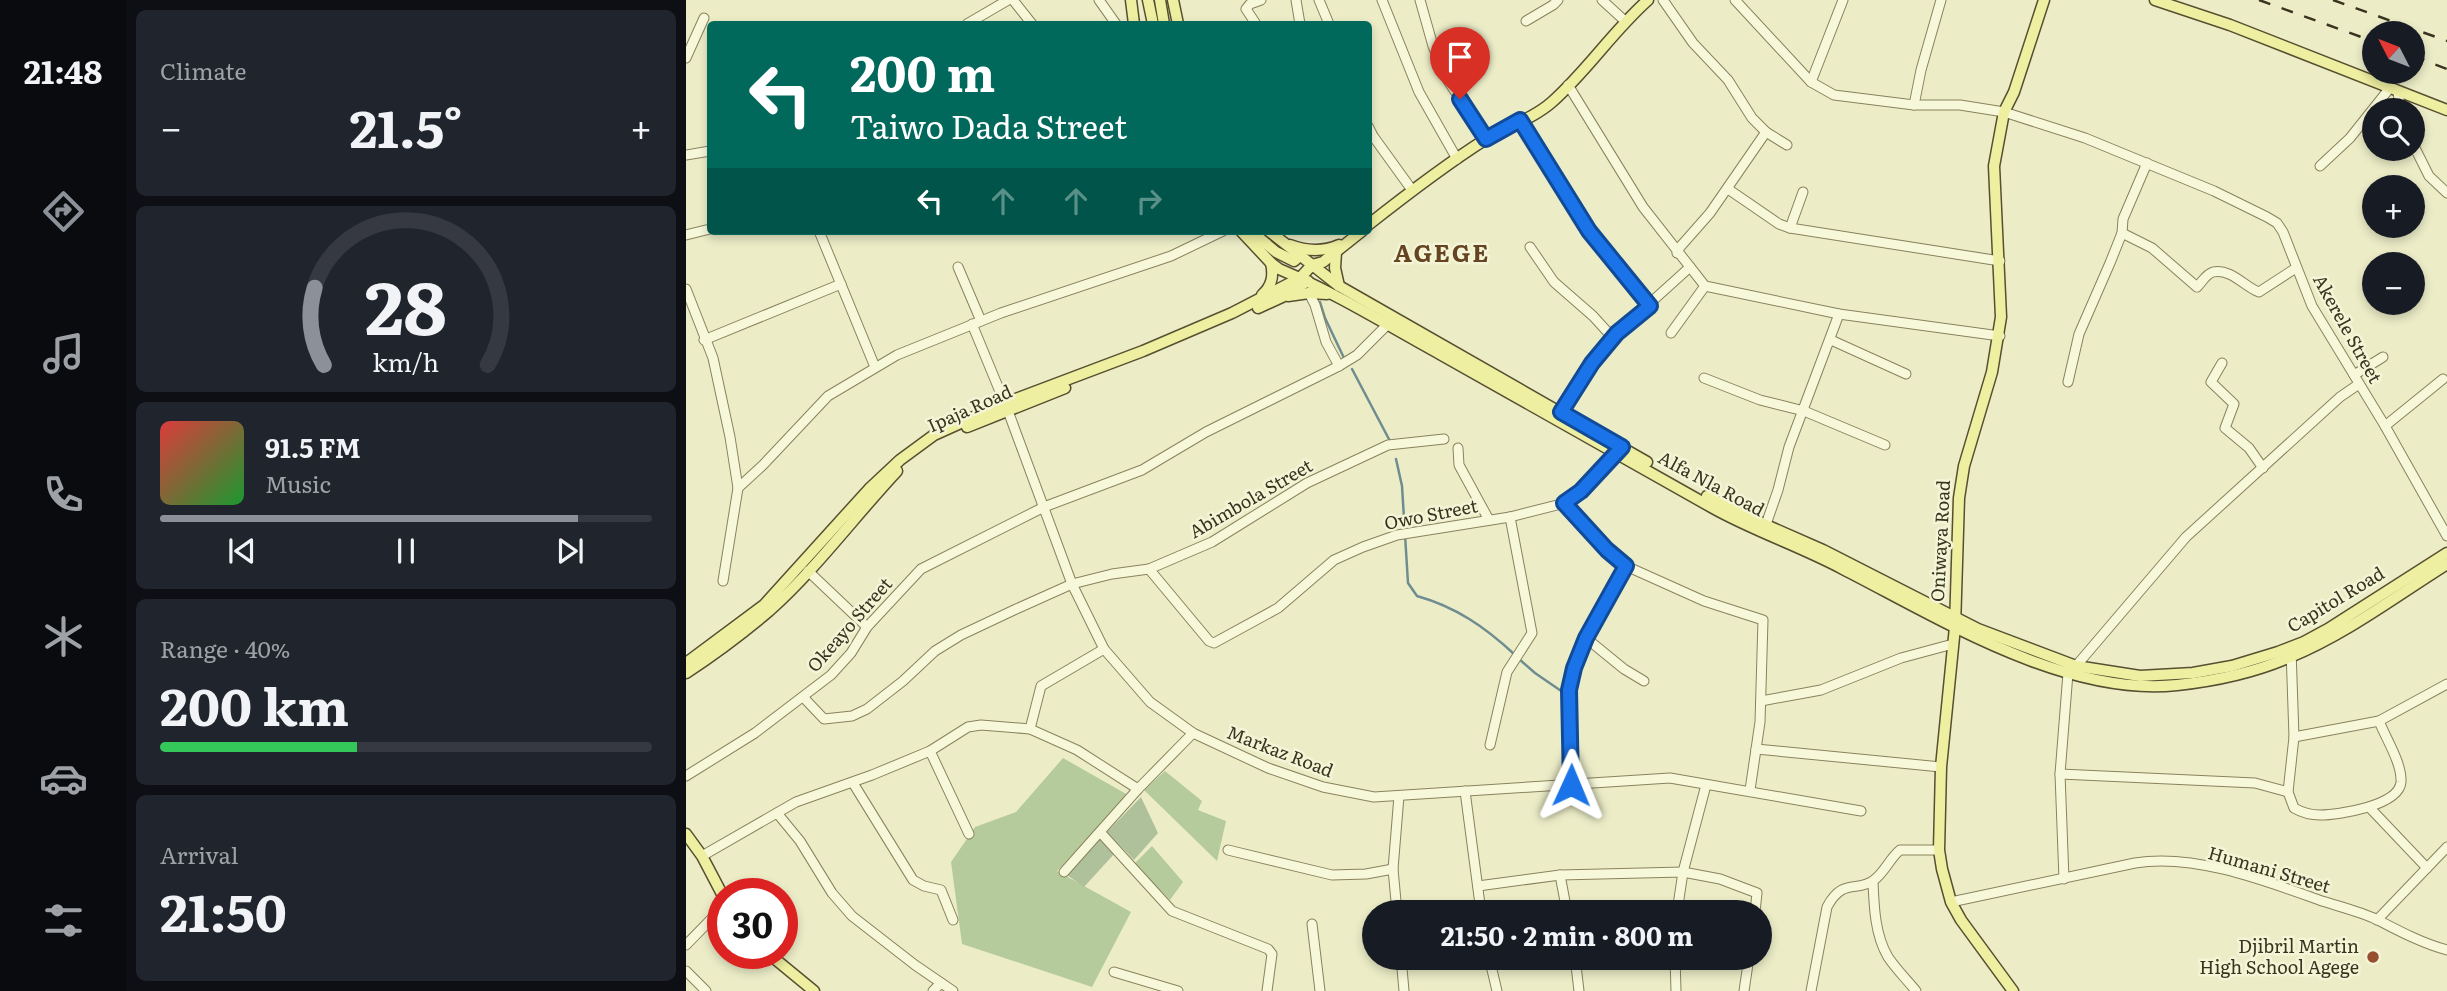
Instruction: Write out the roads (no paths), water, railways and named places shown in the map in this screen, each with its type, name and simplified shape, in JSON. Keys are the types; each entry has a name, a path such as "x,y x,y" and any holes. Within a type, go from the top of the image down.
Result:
{"main road":[{"path":"1131,0 1134,21"},
{"path":"1148,0 1152,21"},
{"path":"1160,0 1164,21"},
{"path":"1173,0 1177,21"},
{"path":"1372,222 1412,190 1486,139 1550,103 1585,71 1625,21 1648,0"},
{"name":"Oniwaya Road","path":"2013,991 1951,902 1939,850 1941,767 1955,622 1956,539 1964,466 2000,336 2000,261 1994,166 2004,112 2014,92 2045,0"},
{"path":"2155,0 2230,25 2447,110"},
{"path":"1245,235 1271,264 1273,272 1269,288 1250,304"},
{"path":"1256,235 1283,258 1294,261 1300,256"},
{"name":"Alfa Nla Road","path":"1274,235 1388,321 1764,529 1955,622"},
{"name":"Ipaja Road","path":"686,663 764,605 869,489 934,435 1155,352 1282,297 1357,235"},
{"path":"1282,242 1310,250 1331,248 1351,240"},
{"path":"1336,252 1335,268 1339,286"},
{"name":"Alfa Nla Road","path":"1271,264 1388,321 1561,412 1619,450"},
{"name":"Ipaja Road","path":"1007,407 1143,351 1304,279"},
{"path":"1282,297 1324,293 1350,302"},
{"name":"Ipaja Road","path":"686,673 768,611 808,571 901,462"},
{"name":"Capitol Road","path":"2291,652 2447,553"},
{"name":"Capitol Road","path":"1955,622 1990,643 2072,670 2119,683 2176,685 2255,669 2331,637 2447,564"},
{"path":"687,837 702,856 714,878"},
{"path":"787,969 814,991"}],"street":[{"path":"972,21 1008,0"},
{"path":"1013,0 1030,21"},
{"path":"1099,0 1114,21"},
{"path":"1254,21 1247,9 1250,4 1261,0"},
{"path":"1296,0 1300,21"},
{"path":"1319,0 1328,21"},
{"path":"1382,0 1419,92 1457,159"},
{"path":"1420,0 1433,46 1447,79 1486,139"},
{"path":"1526,21 1558,0"},
{"path":"1602,0 1625,21"},
{"path":"1663,0 1693,43 1728,80 1752,118 1766,132 1787,145"},
{"path":"1734,0 1811,82 1843,0"},
{"path":"1914,105 1941,0"},
{"path":"686,58 704,18"},
{"name":"Akerele Street","path":"1811,82 1834,95 1914,105 1960,104 2004,112 2085,138 2147,163 2214,191 2277,223 2312,306 2385,426 2447,536"},
{"path":"1568,85 1643,207 1704,286 1839,314 2000,336"},
{"path":"2320,166 2393,91 2396,98"},
{"path":"1520,120 1589,231 1650,306"},
{"path":"1677,253 1710,213 1766,132"},
{"path":"1372,134 1412,190"},
{"path":"686,155 707,152"},
{"path":"2422,161 2429,176 2447,193"},
{"path":"2068,382 2079,334 2122,233 2123,219 2147,163"},
{"path":"1728,188 1779,224 1790,228 2000,261"},
{"path":"1790,228 1803,192"},
{"path":"686,234 707,230"},
{"path":"2122,233 2152,248 2196,287 2205,277 2219,272 2235,277 2259,292 2296,268"},
{"path":"821,235 875,368"},
{"path":"738,488 764,465 828,396 897,355 976,323 1171,256 1215,235"},
{"path":"1530,247 1554,282 1614,338"},
{"name":"Markaz Road","path":"958,267 1072,584 1104,649 1150,702 1194,733 1268,768 1323,787 1374,797 1661,778 1750,790 1861,811"},
{"path":"1561,412 1592,363 1614,338 1690,267"},
{"path":"704,340 841,284"},
{"path":"1671,333 1704,286"},
{"path":"686,289 713,358 738,488 723,580"},
{"path":"1309,293 1326,342 1339,366"},
{"path":"1764,529 1789,447 1839,314"},
{"name":"Okeayo Street","path":"686,776 755,733 831,675 851,653 867,627 921,569 1044,507 1142,470 1206,432 1339,366 1357,355 1388,321"},
{"path":"1831,340 1906,374"},
{"path":"2064,880 2060,774 2072,670 2186,537 2383,357"},
{"path":"2222,363 2211,382 2234,404 2225,428 2249,448 2263,468"},
{"path":"1703,378 1760,400 1804,411 1885,445"},
{"path":"2385,426 2443,379"},
{"name":"Abimbola Street","path":"804,698 824,719 852,716 882,698 935,651 961,635 1072,584 1112,574 1149,569 1212,542 1307,483 1388,445 1444,439"},
{"path":"1458,448 1459,465 1489,520"},
{"name":"Owo Street","path":"1149,569 1209,641 1214,643 1278,608 1334,561 1397,535 1510,517 1564,503 1581,491 1619,450"},
{"path":"1564,503 1598,541 1626,566 1704,601 1762,618 1760,722 1750,790"},
{"path":"1490,745 1507,672 1532,633 1510,517"},
{"path":"1571,785 1569,690 1586,638 1626,566"},
{"path":"808,571 867,627"},
{"path":"1586,638 1624,669 1644,681"},
{"path":"1761,701 1821,690 1910,655 1953,644"},
{"path":"1030,729 1041,686 1104,649"},
{"path":"2291,652 2294,737 2288,792 2294,808 2319,815 2370,808 2387,800 2399,790 2401,785 2398,767 2379,721"},
{"path":"2294,737 2379,721 2447,684"},
{"path":"702,856 796,802 853,783 930,751 968,727 981,725 1030,729 1077,750 1138,789"},
{"path":"1064,872 1138,789 1194,733"},
{"path":"1756,749 1941,767"},
{"path":"930,751 969,834"},
{"path":"2060,774 2256,783 2288,792"},
{"path":"853,783 913,880 941,890 953,920"},
{"path":"1679,900 1706,785"},
{"path":"1465,792 1480,900"},
{"path":"1396,900 1393,869 1399,796"},
{"path":"2370,808 2427,868"},
{"path":"777,813 800,841 832,893 852,916 953,991"},
{"path":"1100,832 1172,911 1268,949 1272,954 1267,991"},
{"path":"2377,920 2447,847"},
{"path":"1228,850 1332,875 1366,874 1393,869"},
{"path":"1811,991 1827,907 1832,898 1848,887 1872,882 1900,850 1939,850"},
{"name":"Humani Street","path":"1951,902 2150,861 2173,862 2228,871 2279,886 2377,920 2396,931 2447,950"},
{"path":"1478,887 1560,875 1684,872 1720,879 1758,892 1756,900"},
{"path":"1560,875 1565,900"},
{"path":"1872,882 1883,946 1889,958 1916,991"},
{"path":"686,946 707,924"},
{"path":"1312,925 1320,991"},
{"path":"1402,970 1404,991"},
{"path":"1492,970 1497,991"},
{"path":"1577,970 1579,991"},
{"path":"1675,970 1676,991"},
{"path":"1744,991 1747,970"},
{"path":"686,971 706,991"},
{"path":"1114,972 1178,991"},
{"path":"933,991 941,983"}],"waterway":[{"path":"1320,302 1344,358"},
{"path":"1352,369 1391,443"},
{"path":"1396,459 1402,486 1408,583 1417,596 1445,606 1469,619 1514,654"},
{"path":"1519,659 1567,695"}],"railway":[{"path":"2259,0 2362,37"},
{"path":"2333,0 2447,41"},
{"path":"2426,61 2447,69"}],"place":[{"name":"Djibril Martin High School Agege","path":"2373,957"}],"district":[{"name":"AGEGE","path":"1442,254"}]}
